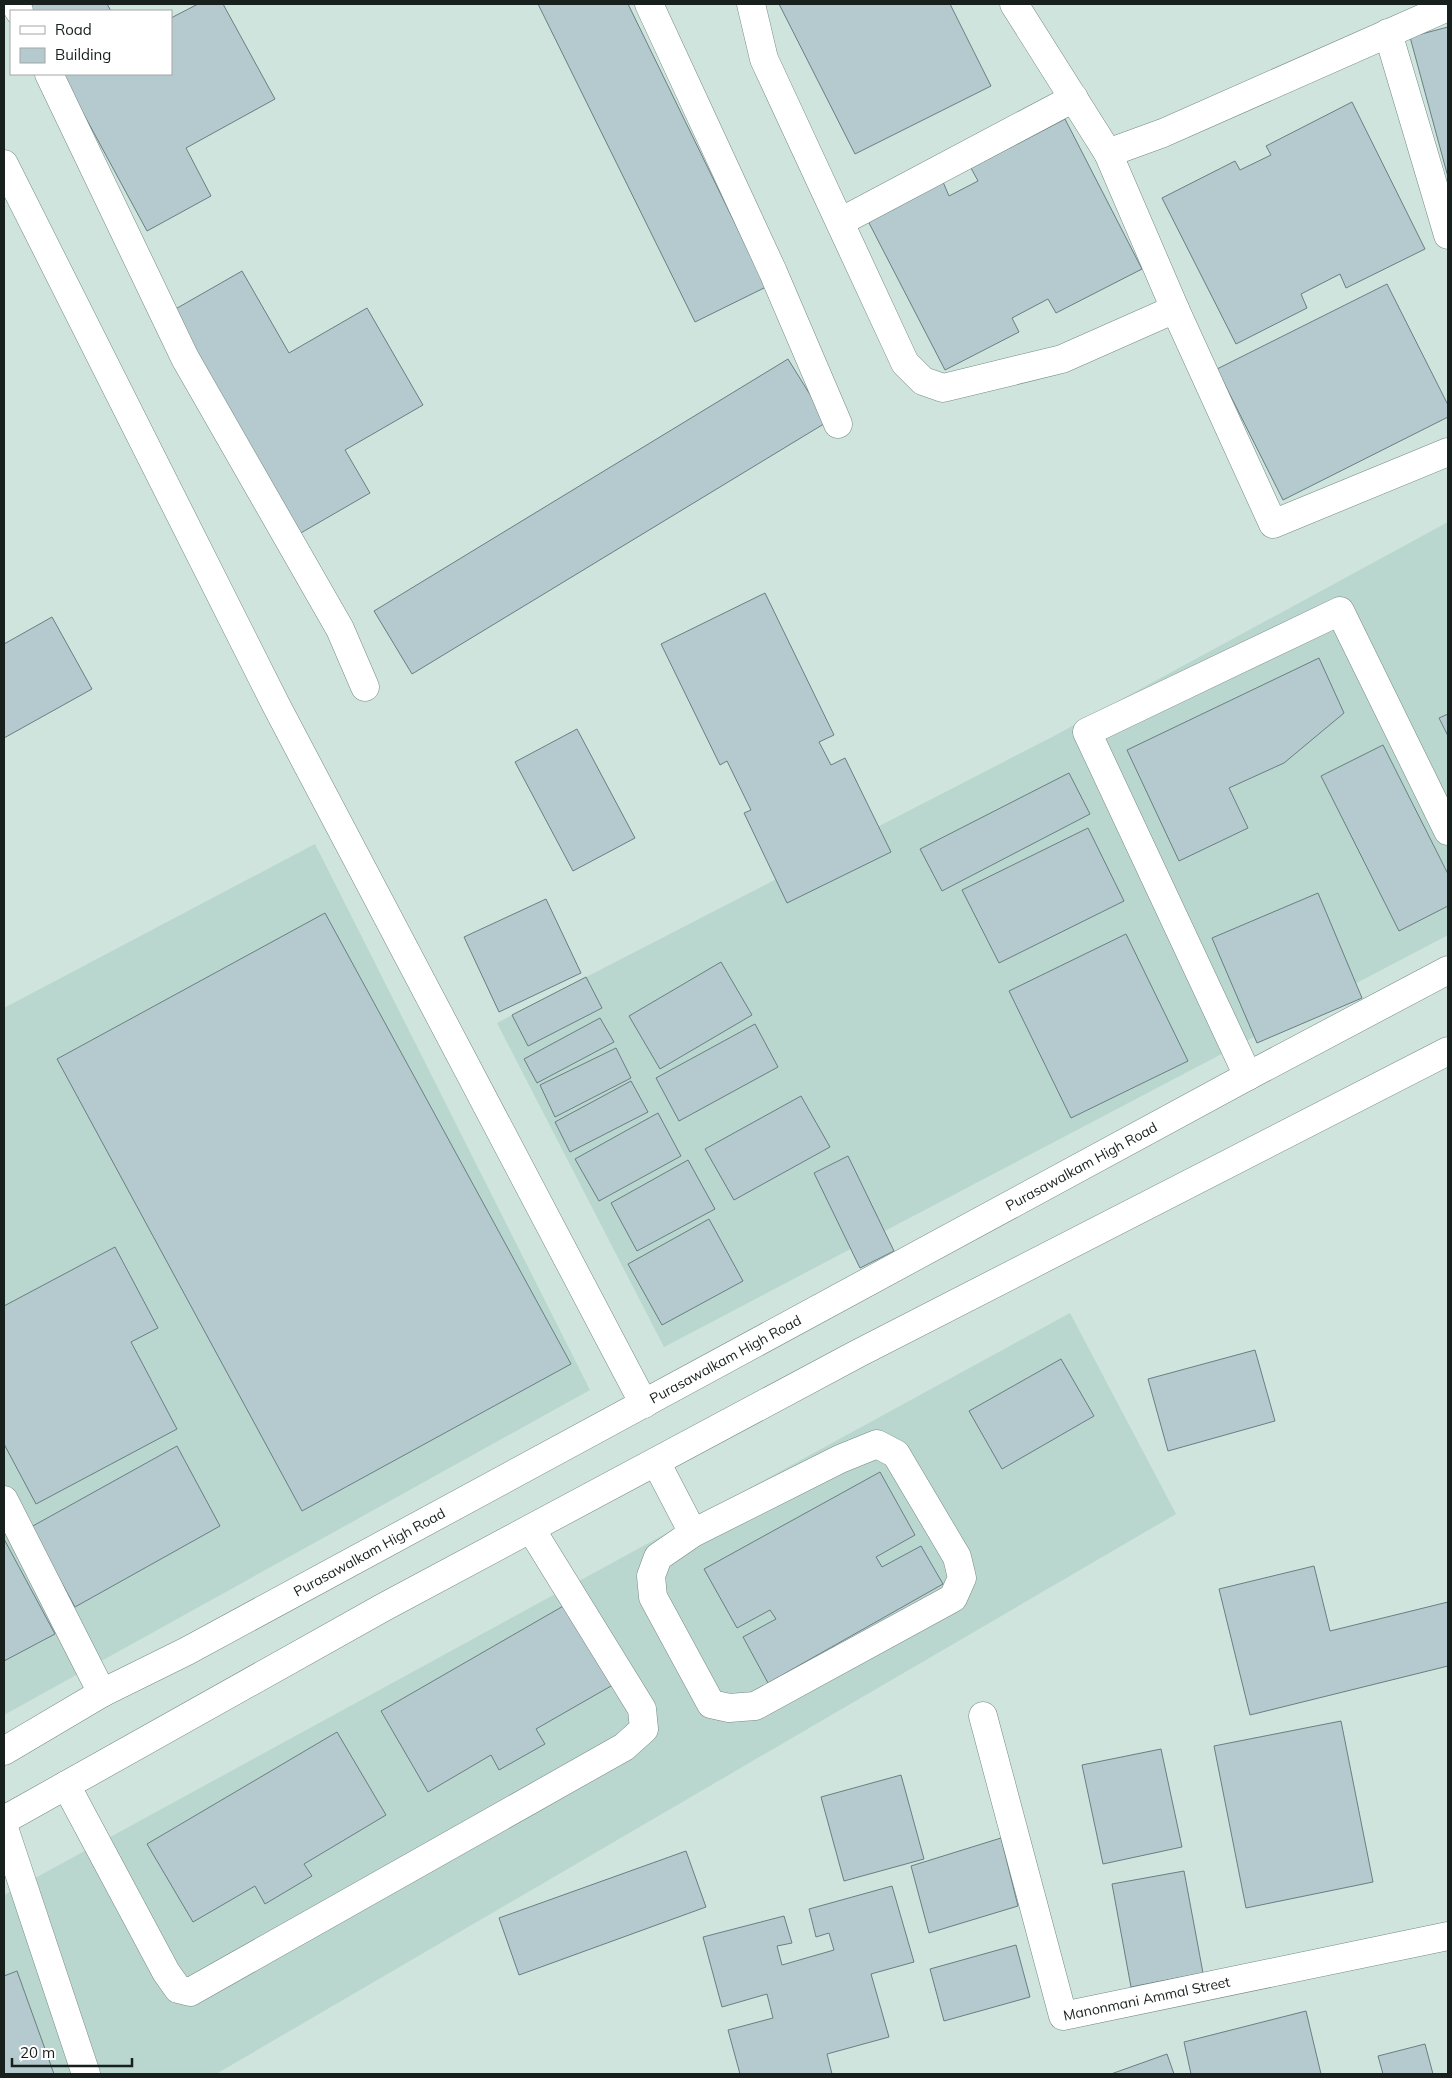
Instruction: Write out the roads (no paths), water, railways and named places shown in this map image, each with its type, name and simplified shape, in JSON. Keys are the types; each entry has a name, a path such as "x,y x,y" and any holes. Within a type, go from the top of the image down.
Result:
{"street":[{"path":"649,4 773,272 838,424"},
{"path":"751,4 764,59 905,363 923,381 943,388 1062,359 1175,309"},
{"path":"1014,4 1108,153 1175,309 1274,524 1448,452"},
{"path":"1108,153 1163,133 1448,7"},
{"path":"1388,34 1448,235"},
{"path":"49,75 185,358 340,629 365,687"},
{"path":"840,222 1074,98"},
{"path":"4,164 302,754 644,1404"},
{"path":"1248,1076 1087,732 1340,611 1448,830"},
{"name":"Purasawalkam High Road","path":"4,1751 102,1693 187,1651 1248,1076 1448,970"},
{"path":"4,1820 375,1612 866,1350 1448,1051"},
{"path":"877,1444 896,1454 957,1557 962,1578 953,1598 755,1706 729,1708 711,1704 653,1598 651,1576 658,1556 693,1533 840,1459 877,1444"},
{"path":"656,1462 693,1533"},
{"path":"4,1500 102,1693"},
{"path":"66,1785 166,1972 178,1990 190,1992 624,1747 644,1729 642,1709 531,1529"},
{"name":"Manonmani Ammal Street","path":"983,1716 1063,2016 1448,1936"},
{"path":"4,1828 86,2074"}]}
